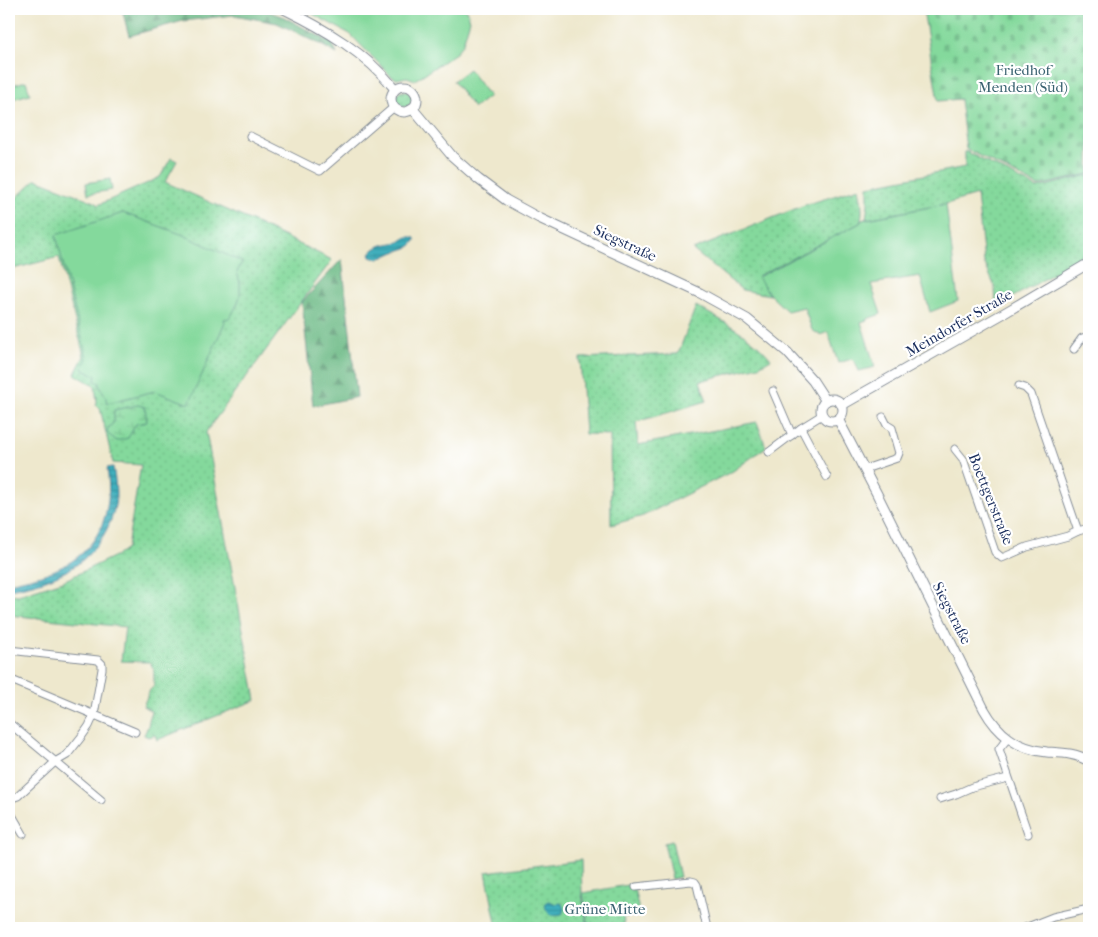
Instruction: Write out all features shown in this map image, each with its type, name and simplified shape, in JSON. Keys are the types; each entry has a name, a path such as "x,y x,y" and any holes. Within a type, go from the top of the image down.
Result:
{"main road":[{"path":"284,9 316,24 344,42 376,68 395,89"},
{"path":"407,86 414,91 416,103 412,108 405,112 394,107 391,96 395,89 407,86"},
{"name":"Siegstraße","path":"412,108 452,156 478,180 506,200 539,218 700,293 747,319 787,352 813,381 826,401"},
{"name":"Meindorfer Straße","path":"842,405 1089,263"},
{"path":"836,400 842,405 843,411 838,419 832,421 822,415 822,406 826,401 836,400"},
{"name":"Siegstraße","path":"838,419 984,709 1001,733 1020,745 1032,749 1077,755 1089,761"}],"street":[{"path":"250,136 320,171 394,107"},
{"path":"1074,349 1082,338 1089,336"},
{"path":"1019,386 1025,388 1031,394 1078,531 1089,528"},
{"path":"773,391 792,435"},
{"path":"769,452 822,415"},
{"path":"864,469 898,458 899,454 892,428 887,425 883,417"},
{"path":"802,428 827,477"},
{"name":"Boettgerstraße","path":"955,450 963,459 995,552 1002,558 1027,547 1068,536 1078,531"},
{"path":"9,650 98,660 102,664 94,715 89,726 68,755 55,762 18,796 9,799"},
{"path":"9,679 135,732"},
{"path":"9,723 101,800"},
{"path":"1008,738 999,749 1028,834"},
{"path":"940,799 972,787 1008,778"},
{"path":"9,810 23,834"},
{"path":"636,886 695,882 707,928"},
{"path":"1025,928 1053,916 1089,909"}],"green space":[{"path":"122,9 262,9 284,17 332,43 337,54 277,23 234,15 183,21 129,36"},
{"path":"303,9 466,9 470,20 463,43 456,53 415,80 407,77 397,79 391,76 350,34"},
{"name":"Friedhof Menden (Süd)","path":"923,9 1079,9 1081,22 1089,40 1089,174 1038,186 966,149 960,99 938,101"},
{"path":"469,69 489,96 474,108 453,81"},
{"path":"26,81 30,94 9,100 9,86"},
{"path":"401,91 407,91 412,96 410,105 401,107 396,102 396,96"},
{"path":"965,151 1037,188 1089,175 1089,253 996,307 995,287 984,262 977,195 946,204 866,219 868,186 965,167"},
{"path":"171,158 177,161 165,182 332,260 206,432 256,700 157,740 155,735 149,737 144,735 151,711 143,706 150,690 154,686 154,670 149,662 121,661 125,627 9,615 9,594 18,595 63,581 123,552 127,547 141,465 113,463 100,408 96,405 95,386 75,374 84,356 59,257 9,270 9,205 36,179 95,202 98,205 160,177"},
{"path":"110,179 112,190 88,194 86,183"},
{"path":"859,188 862,210 860,223 758,276 770,295 742,290 693,250 802,206"},
{"path":"946,204 958,301 930,312 920,276 871,284 881,314 861,322 875,367 859,371 852,359 838,363 828,332 820,335 812,330 804,307 787,311 770,295 758,277 860,223 862,220"},
{"path":"123,213 181,234 242,262 237,272 240,283 240,296 237,305 230,318 224,319 225,322 189,404 155,391 107,403 99,385 100,383 95,381 96,376 84,370 83,367 87,358 56,235"},
{"path":"342,259 357,397 313,406 302,302"},
{"path":"696,306 746,336 771,359 759,366 700,381 707,401 636,422 638,445 757,422 766,447 733,471 643,516 611,525 610,435 585,434 580,358 678,354"},
{"path":"138,405 145,407 147,422 136,424 128,438 117,441 108,434 107,430 114,422 114,410"},
{"path":"672,841 680,877 672,879 664,843"},
{"path":"581,860 582,895 588,928 497,928 486,872"},
{"name":"Grüne Mitte","path":"633,884 640,915 623,917 625,928 589,928 583,893"}],"water":[{"path":"407,237 415,238 415,241 409,247 381,258 371,257 370,253 376,248 399,242"},
{"path":"113,467 116,493 114,509 105,533 90,553 71,569 54,577 9,589 9,583 45,574 57,569 84,552 93,541 105,515 109,484 107,468"},
{"path":"549,901 562,904 564,909 562,914 552,915 547,911 545,904"}]}
